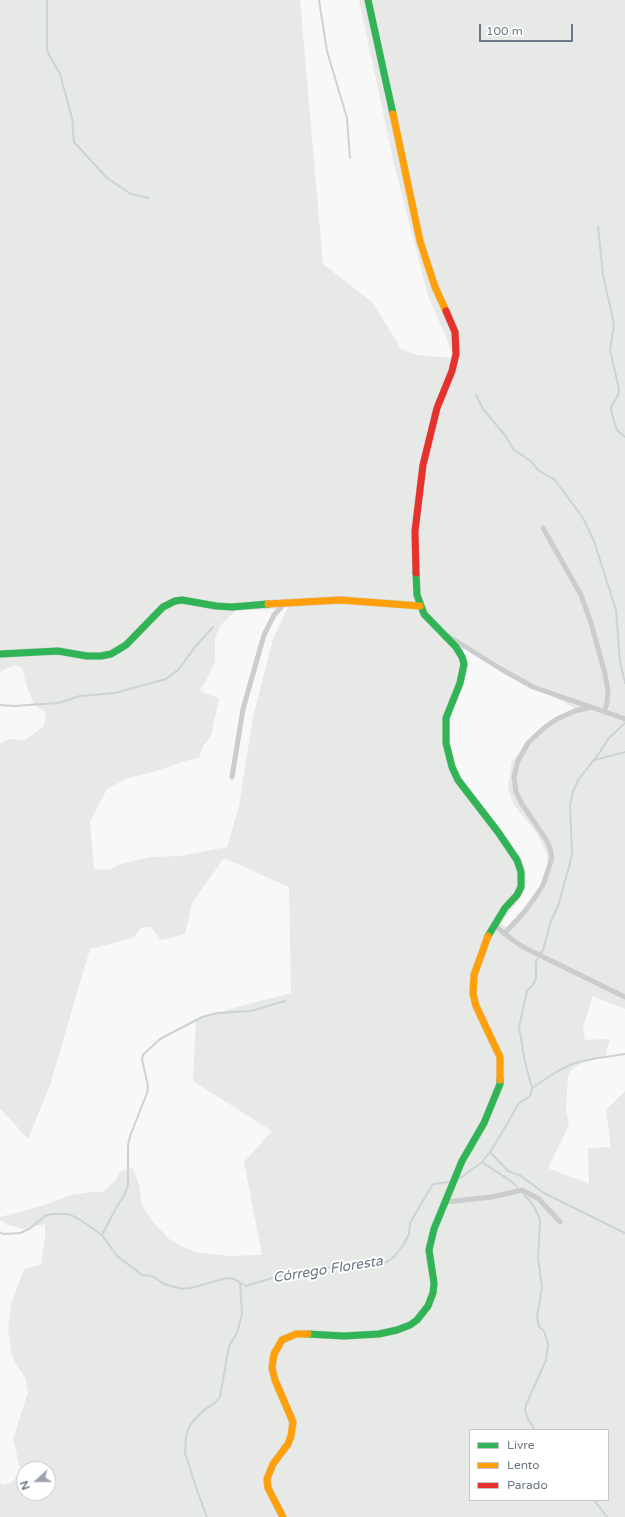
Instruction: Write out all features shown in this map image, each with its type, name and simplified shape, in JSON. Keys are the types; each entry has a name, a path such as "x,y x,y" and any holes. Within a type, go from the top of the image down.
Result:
{"main road":[{"path":"283,1517 266,1483 270,1469 288,1444 293,1430 292,1416 280,1392 273,1372 272,1361 278,1345 286,1337 296,1334 313,1333 344,1336 379,1334 410,1325 417,1320 428,1306 434,1293 429,1250 434,1229 452,1182 466,1152 484,1123 500,1084 500,1057 476,1006 472,985 478,963 490,933 521,887 522,881 517,860 458,780 452,767 446,743 446,718 460,683 464,664 456,647 430,621 420,606 417,595 415,531 423,465 437,408 452,371 456,354 456,341 455,332 432,280 420,241 368,0"},
{"path":"0,654 58,651 87,656 111,654 126,645 163,607 175,601 182,600 216,606 340,600 420,606"}],"street":[{"path":"543,528 581,594 591,623 605,674 608,691 608,703 604,712"},
{"path":"232,776 243,709 264,635 274,615 287,602"},
{"path":"442,633 533,687 625,719"},
{"path":"504,934 525,911 543,885 552,858 547,842 522,804 516,792 514,777 518,761 528,744 545,727 557,719 576,711 591,707"},
{"path":"494,925 518,944 625,997"},
{"path":"445,1202 492,1197 522,1190 539,1199 560,1222"}],"shaded area":[{"path":"0,0 300,0 323,264 372,302 401,349 417,355 452,358 452,353 429,298 425,284 394,164 359,0 625,0 625,1009 593,996 583,1027 585,1040 610,1039 605,1057 581,1063 570,1071 568,1077 566,1110 569,1125 548,1168 589,1184 588,1148 611,1147 606,1110 625,1091 625,1517 0,1517 0,1484 4,1485 14,1481 16,1477 16,1501 56,1501 56,1461 18,1461 13,1439 28,1392 25,1377 12,1355 8,1330 11,1304 24,1269 41,1265 45,1239 45,1224 23,1229 9,1225 0,1220 0,1217 38,1207 72,1195 103,1192 115,1181 121,1171 132,1168 139,1185 142,1206 154,1223 169,1239 196,1252 229,1256 262,1255 244,1162 272,1131 193,1081 196,1020 291,993 289,887 224,858 192,903 185,934 161,940 151,927 145,927 141,928 133,938 90,949 50,1085 28,1139 0,1108 0,744 11,739 25,740 43,727 46,719 45,712 34,704 27,687 22,668 15,665 3,670 0,674","holes":["288,607 273,639 253,717 239,806 227,847 180,856 150,857 118,865 109,870 94,869 90,822 107,789 128,778 199,758 203,746 211,736 219,698 206,694 200,689 205,683 215,661 215,638 220,626 236,610 265,610","460,645 574,708 552,719 512,761 508,787 509,792 514,805 536,832 545,850 548,867 541,888 519,917 507,928 501,923 522,896 527,883 525,868 520,856 499,829 464,790 449,757 447,724 466,667 463,649"]}],"waterway":[{"path":"47,0 47,49 60,74 72,118 74,142 107,178 131,194 148,198"},
{"path":"319,0 327,51 347,118 350,158"},
{"path":"598,227 603,275 614,324 610,350 619,389 618,395 611,407 611,411 617,430 625,437"},
{"path":"476,395 483,409 505,435 513,449 532,462 538,470 555,480 583,518 594,541 616,610 620,662 625,683"},
{"path":"0,705 14,706 58,703 80,696 115,693 166,679 179,669 195,647 213,627"},
{"name":"Córrego Floresta","path":"456,1181 482,1162 490,1152 519,1103 530,1096 532,1088 525,1062 519,1027 527,991 536,979 536,961 543,950 550,924 558,906 572,854 570,805 573,791 579,779 608,739 625,723"},
{"name":"Córrego Floresta","path":"595,760 625,752"},
{"path":"102,1235 125,1194 128,1185 128,1145 130,1136 147,1093 148,1086 142,1059 143,1055 160,1039 202,1017 217,1013 251,1011 285,1001"},
{"path":"532,1088 556,1072 572,1064 592,1059 625,1054"},
{"path":"490,1152 508,1171 521,1176 544,1193 625,1233"},
{"path":"482,1162 517,1187"},
{"name":"Córrego Floresta","path":"0,1232 3,1234 20,1233 29,1229 45,1216 51,1214 68,1214 79,1219 102,1235 117,1256 142,1275 152,1276 164,1284 182,1289 191,1288 226,1278 234,1279 246,1286 288,1273 347,1265 382,1264 388,1261 394,1257 404,1244 409,1234 410,1223 433,1184 451,1182"},
{"path":"522,1192 533,1205 540,1222 538,1258 542,1287 537,1317 539,1327 544,1331 548,1344 546,1360 525,1410 528,1419 534,1429"},
{"path":"207,1517 185,1453 186,1436 190,1425 204,1410 216,1402 220,1397 229,1346 237,1333 242,1313 240,1283"},
{"path":"595,1501 607,1517"}],"traffic: fast":[{"path":"368,0 393,114"},
{"path":"416,573 417,595 424,614 456,647 464,664 460,683 446,718 446,743 452,767 458,780 498,832 517,860 521,872 521,887 517,895 505,908 488,936"},
{"path":"0,654 58,651 87,656 101,656 111,654 126,645 163,607 175,601 182,600 216,606 232,607 268,604"},
{"path":"308,1334 344,1336 379,1334 397,1330 410,1325 417,1320 428,1306 433,1293 434,1283 429,1250 434,1229 462,1161 484,1123 500,1084 500,1080"}],"traffic: slow":[{"path":"393,114 420,241 435,287 446,311"},
{"path":"268,604 340,600 420,606"},
{"path":"488,936 474,975 473,994 476,1006 500,1057 500,1080"},
{"path":"283,1517 268,1488 267,1479 273,1464 288,1444 293,1422 275,1380 272,1368 274,1354 282,1340 296,1334 308,1334"}],"traffic: jam":[{"path":"416,573 415,531 423,465 437,408 452,371 456,354 455,332 446,311"}]}
